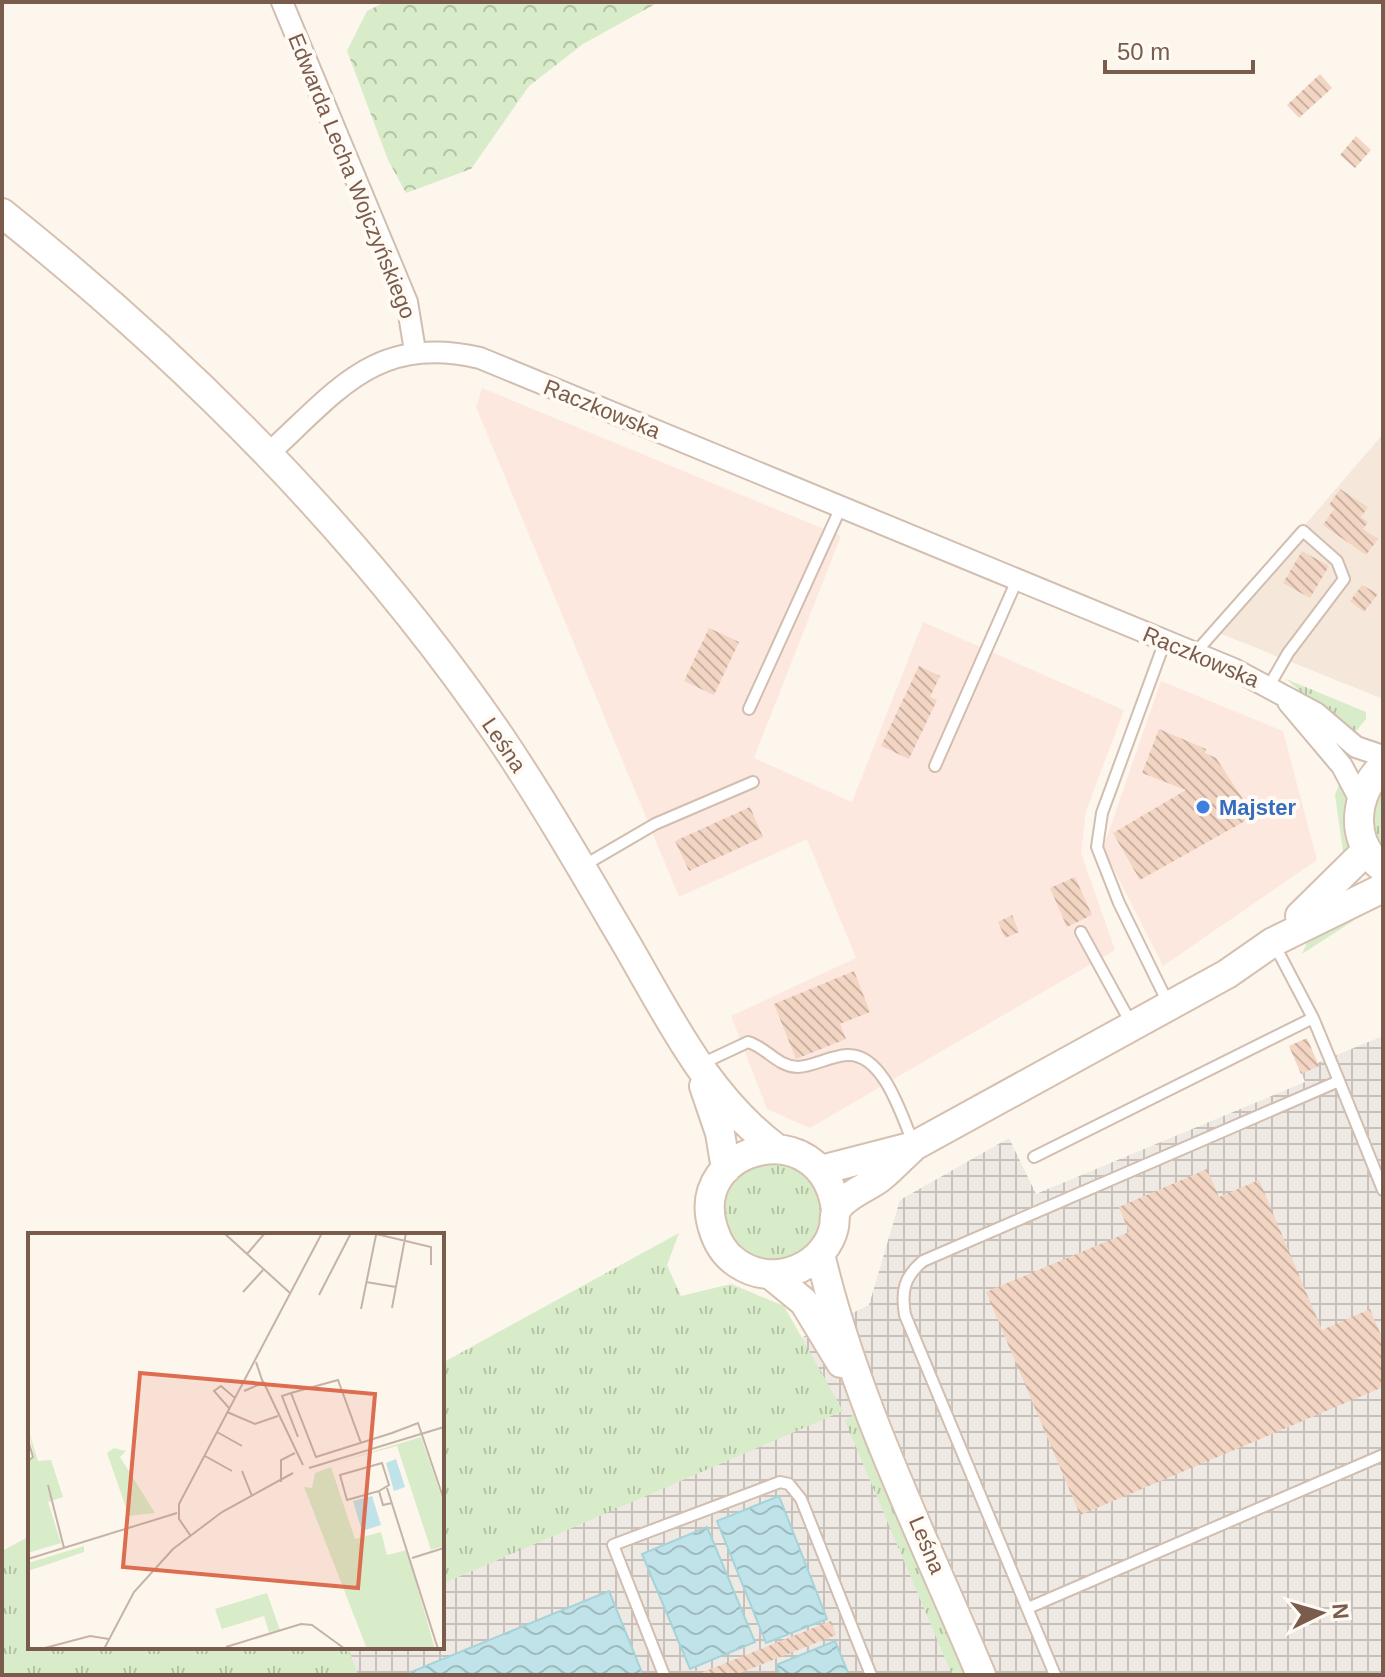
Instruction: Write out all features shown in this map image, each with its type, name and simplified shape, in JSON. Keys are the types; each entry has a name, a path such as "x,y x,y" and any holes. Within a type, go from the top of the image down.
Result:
{"main road":[{"path":"2,213 158,345 269,453"},
{"name":"Leśna","path":"269,453 397,600 450,668 500,738 582,867 698,1066 744,1125 776,1148"},
{"path":"821,1170 914,1146 1227,974 1273,942 1375,859 1360,832 1361,802 1371,777 1383,766"},
{"path":"1273,942 1383,888"},
{"name":"Leśna","path":"698,1066 720,1133 726,1169"},
{"path":"836,1210 881,1177 914,1146"},
{"path":"776,1148 801,1154 821,1170 834,1196 836,1210 832,1234 820,1254 798,1270 771,1275 744,1267 732,1259 715,1236 711,1222 712,1194 726,1169 749,1153 776,1148"},
{"name":"Leśna","path":"820,1254 828,1290 872,1415 981,1675"},
{"name":"Leśna","path":"771,1275 804,1302 872,1415"}],"street":[{"name":"Edwarda Lecha Wojczyńskiego","path":"282,2 407,302 415,351"},
{"name":"Raczkowska","path":"269,453 350,379 378,362 415,351 480,358 1195,653 1276,691 1316,713 1356,747 1383,756"},
{"name":"Raczkowska","path":"1276,691 1342,766 1361,802"}],"lane":[{"path":"749,709 841,507"},
{"path":"1195,653 1303,531 1337,561 1344,579 1288,653 1276,691"},
{"path":"935,766 1017,580"},
{"path":"1165,641 1102,813 1097,847 1119,903 1170,1006"},
{"path":"582,867 655,824 753,782"},
{"path":"1081,932 1133,1027"},
{"path":"1273,942 1313,1018 1383,1190"},
{"path":"1034,1157 1313,1018"},
{"path":"698,1066 748,1042 783,1063 798,1067 844,1055 858,1056 872,1064 884,1082 914,1146"},
{"path":"1055,1675 905,1315 902,1297 910,1271 923,1261 1339,1081"},
{"path":"1028,1608 1383,1455"},
{"path":"664,1675 613,1545 780,1482 789,1484 801,1499 871,1675"}],"shaded area":[{"path":"482,388 841,536 754,758 852,802 923,622 1124,710 1086,811 1081,853 1115,950 810,1128 767,1109 731,1016 856,958 807,839 679,897 476,407"},
{"path":"1383,434 1383,699 1214,631"},
{"path":"1161,681 1283,731 1317,860 1163,966 1103,848"},
{"path":"1383,1036 1383,1675 269,1675 271,1649 444,1649 444,1511 869,1305 900,1200 1009,1138 1036,1194 1305,1082 1300,1070"}],"green space":[{"path":"385,2 659,2 583,44 529,86 471,169 406,193 388,160 347,51 367,11"},
{"path":"1286,679 1366,712 1366,719 1352,736"},
{"path":"1383,766 1383,868 1358,814"},
{"path":"1342,777 1349,829 1344,858 1335,795"},
{"path":"1355,916 1353,921 1302,954 1310,936"},
{"path":"763,1164 783,1164 808,1178 819,1194 822,1213 819,1232 808,1248 783,1262 763,1262 746,1254 732,1240 724,1223 724,1203 732,1186 746,1172"},
{"path":"679,1233 667,1265 681,1296 731,1284 784,1306 843,1411 444,1583 444,1362"},
{"path":"858,1411 969,1675 952,1675 845,1421"},
{"path":"28,1537 28,1649 349,1649 358,1675 2,1675 2,1551"}],"water":[{"path":"779,1496 827,1619 766,1643 717,1521"},
{"path":"707,1527 755,1642 690,1669 642,1554"},
{"path":"609,1591 643,1675 406,1674"},
{"path":"835,1641 849,1675 780,1675 776,1665"}],"building":[{"path":"1320,74 1332,88 1299,118 1287,105"},
{"path":"1356,136 1371,150 1355,168 1340,155"},
{"path":"1340,489 1368,507 1361,517 1368,522 1363,529 1378,539 1366,555 1323,525 1334,509 1329,505"},
{"path":"1302,551 1329,566 1310,598 1283,583"},
{"path":"1362,585 1378,594 1364,612 1350,601"},
{"path":"709,628 739,642 714,695 684,681"},
{"path":"919,666 940,676 930,697 937,700 909,759 881,746"},
{"name":"Majster","path":"1159,729 1206,749 1205,753 1216,758 1254,816 1140,880 1113,833 1186,790 1142,773"},
{"path":"750,807 763,837 689,871 675,841"},
{"path":"1075,877 1092,915 1067,927 1050,888"},
{"path":"1012,915 1019,932 1005,938 998,922"},
{"path":"854,971 870,1012 840,1024 846,1039 796,1059 774,1004"},
{"path":"1307,1038 1319,1066 1301,1074 1289,1046"},
{"path":"1207,1169 1219,1197 1259,1180 1322,1330 1370,1309 1383,1340 1383,1387 1080,1515 986,1292 1129,1232 1119,1207"},
{"path":"831,1621 836,1635 735,1675 696,1675"}],"place":[{"name":"Majster","path":"1203,807"}]}
